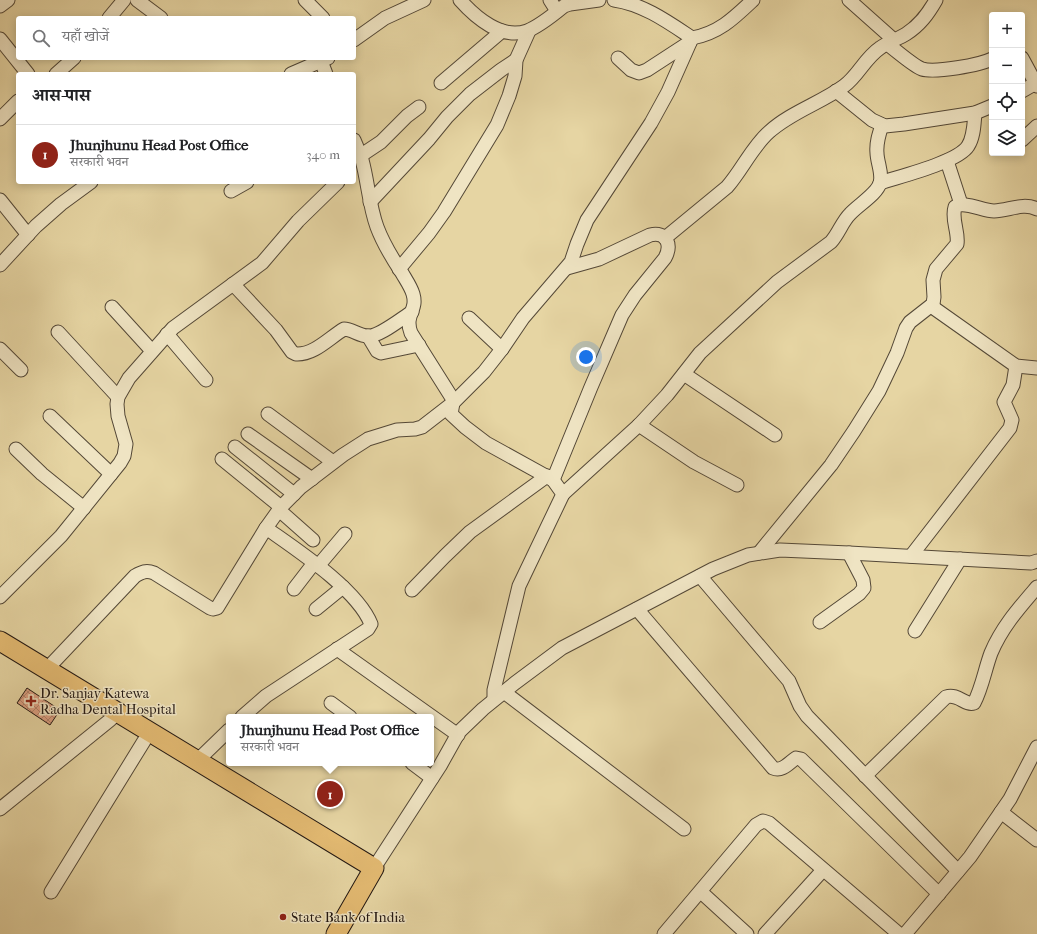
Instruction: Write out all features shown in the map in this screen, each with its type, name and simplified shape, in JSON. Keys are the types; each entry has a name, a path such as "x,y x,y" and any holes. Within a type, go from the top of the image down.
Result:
{"highway":[{"path":"0,641 46,670 113,717 144,741 256,810 371,872"},
{"path":"0,654 197,762 371,872"},
{"path":"336,934 371,872"}],"street":[{"path":"0,6 8,0"},
{"path":"111,16 124,0"},
{"path":"137,0 158,16"},
{"path":"305,0 321,16"},
{"path":"356,39 385,18 424,0"},
{"path":"460,0 470,11 486,23 502,31 518,34 529,31 562,6 599,0"},
{"path":"550,0 562,6"},
{"path":"614,0 635,4 660,17 691,40"},
{"path":"618,58 632,70 639,73 647,70 691,40 729,23 753,0"},
{"path":"849,0 890,42 923,69 939,69 970,65 989,60"},
{"path":"665,238 727,187 735,178 758,144 770,131 790,117 836,91 854,77 873,54 918,25 936,0"},
{"path":"441,84 502,31"},
{"path":"399,269 429,233 444,212 497,125 512,87 515,76 516,60 529,31"},
{"path":"0,39 16,59"},
{"path":"46,670 135,576 142,572 148,571 154,573 210,608 217,608 266,528 280,508 294,494 333,462 368,439 397,430 422,427 453,403 484,372 523,318 572,262 577,244 587,220 651,123 668,92 691,40"},
{"path":"17,60 26,72"},
{"path":"58,72 72,60"},
{"path":"296,72 324,60 326,72"},
{"path":"370,202 460,103 489,79 516,60"},
{"path":"1025,63 1037,85 1025,89"},
{"path":"836,91 872,120 882,125 904,124 975,113 989,107"},
{"path":"0,119 16,103"},
{"path":"359,161 381,142 401,121 419,107"},
{"path":"880,183 948,161 964,151 969,146 971,140 975,113"},
{"path":"684,829 499,696 494,690 519,586 563,494 639,425 667,395 700,353 777,282 831,242 849,214 874,193 880,183 881,177 877,142 882,125"},
{"path":"1025,137 1037,126"},
{"path":"356,148 382,240 414,295 414,306 408,322 409,326 452,398 452,416 486,443 550,478 563,494"},
{"path":"948,161 961,204"},
{"path":"0,265 36,226 61,204 88,184"},
{"path":"231,191 243,184"},
{"path":"0,597 61,536 124,456 126,444 118,416 117,404 118,397 129,378 166,334 262,263 298,221 336,184"},
{"path":"0,200 28,234"},
{"path":"759,553 831,465 879,391 897,353 906,328 910,322 931,306 934,301 933,280 936,269 957,244 955,207 961,204 995,211 1024,206 1032,206 1037,209"},
{"path":"412,590 470,532 550,478 622,315 635,295 668,252 669,247 665,238 661,234 657,233 599,258 568,268"},
{"path":"233,284 271,324 292,352 296,354 305,353 319,347 344,329 368,336 382,332 412,312"},
{"path":"931,306 1016,366 1037,368"},
{"path":"112,307 152,351"},
{"path":"470,318 502,349"},
{"path":"58,332 118,397"},
{"path":"166,334 206,380"},
{"path":"368,336 377,350 381,352 419,345"},
{"path":"1,352 21,370"},
{"path":"911,556 1010,428 1012,420 1004,402 1013,384 1016,366"},
{"path":"684,374 775,435"},
{"path":"268,414 333,462"},
{"path":"50,416 111,474"},
{"path":"639,425 694,462 737,485"},
{"path":"248,434 312,479"},
{"path":"235,447 294,494"},
{"path":"16,449 42,474 84,508"},
{"path":"222,459 280,508 313,540"},
{"path":"245,714 266,696 368,629 371,624 358,604 343,588 316,564 266,528"},
{"path":"294,589 345,534"},
{"path":"371,872 458,735 482,709 562,648 713,569 748,555 780,550 1031,563 1037,561"},
{"path":"820,622 859,594 864,588 864,580 849,553"},
{"path":"915,631 960,559"},
{"path":"700,576 789,681 806,716 958,871"},
{"path":"866,776 946,697 954,696 969,704 974,703 995,643 1004,627 1037,587"},
{"path":"316,609 343,588"},
{"path":"637,609 773,768 776,770 781,769 796,758 801,759 939,894"},
{"path":"337,649 428,714"},
{"path":"331,703 346,714"},
{"path":"0,809 113,717"},
{"path":"434,718 458,735"},
{"path":"197,762 226,733"},
{"path":"51,892 144,741"},
{"path":"904,934 970,857 1010,799 1037,747"},
{"path":"416,766 432,778"},
{"path":"1001,812 1037,840"},
{"path":"664,934 756,825 763,821 769,823 822,870 899,934"},
{"path":"766,934 822,870"},
{"path":"701,892 747,934"}],"building":[{"path":"27,688 60,710 50,725 17,703"}],"place":[{"name":"Dr. Sanjay Katewa Radha Dental Hospital","path":"31,701"},
{"name":"Jhunjhunu Head Post Office","path":"330,794"},
{"name":"State Bank of India","path":"283,917"}]}
